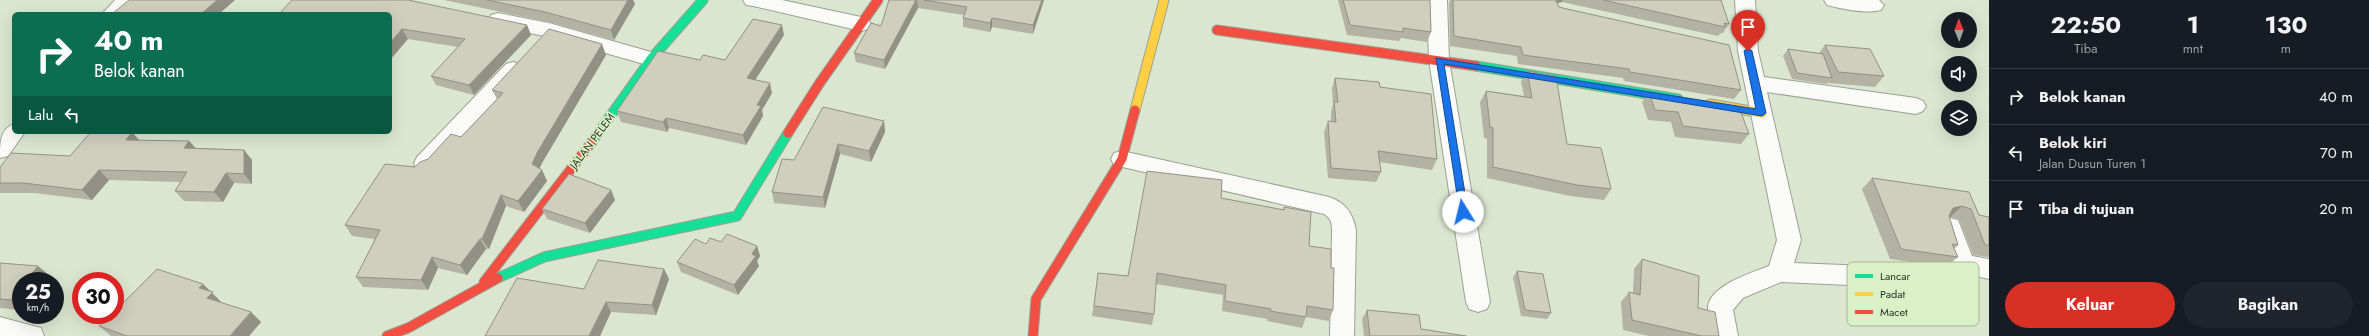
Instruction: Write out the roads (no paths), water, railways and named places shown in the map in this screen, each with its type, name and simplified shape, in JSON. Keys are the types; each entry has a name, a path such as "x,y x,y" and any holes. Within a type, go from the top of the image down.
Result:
{"street":[{"path":"114,12 126,0"},
{"name":"JALAN PELEM","path":"482,284 599,133 650,58 703,0"},
{"path":"753,0 861,24"},
{"path":"387,336 408,328 482,284 544,257 737,216 819,84 878,0"},
{"path":"1033,336 1036,299 1122,159 1164,0"},
{"path":"1437,0 1439,60 1478,302"},
{"path":"1745,0 1740,49 1755,83 1789,240 1779,272"},
{"path":"1834,0 1874,5"},
{"path":"481,16 549,30 650,58"},
{"path":"424,162 549,30"},
{"path":"1217,30 1439,60 1762,113"},
{"path":"1755,83 1916,106"},
{"path":"0,150 12,134"},
{"path":"1122,159 1325,205 1338,210 1343,220 1344,230 1342,336"},
{"path":"1950,227 1962,262"},
{"path":"1979,267 1989,269"},
{"path":"1726,336 1720,307 1734,291 1779,272 1847,275"},
{"path":"0,328 32,336"}]}
